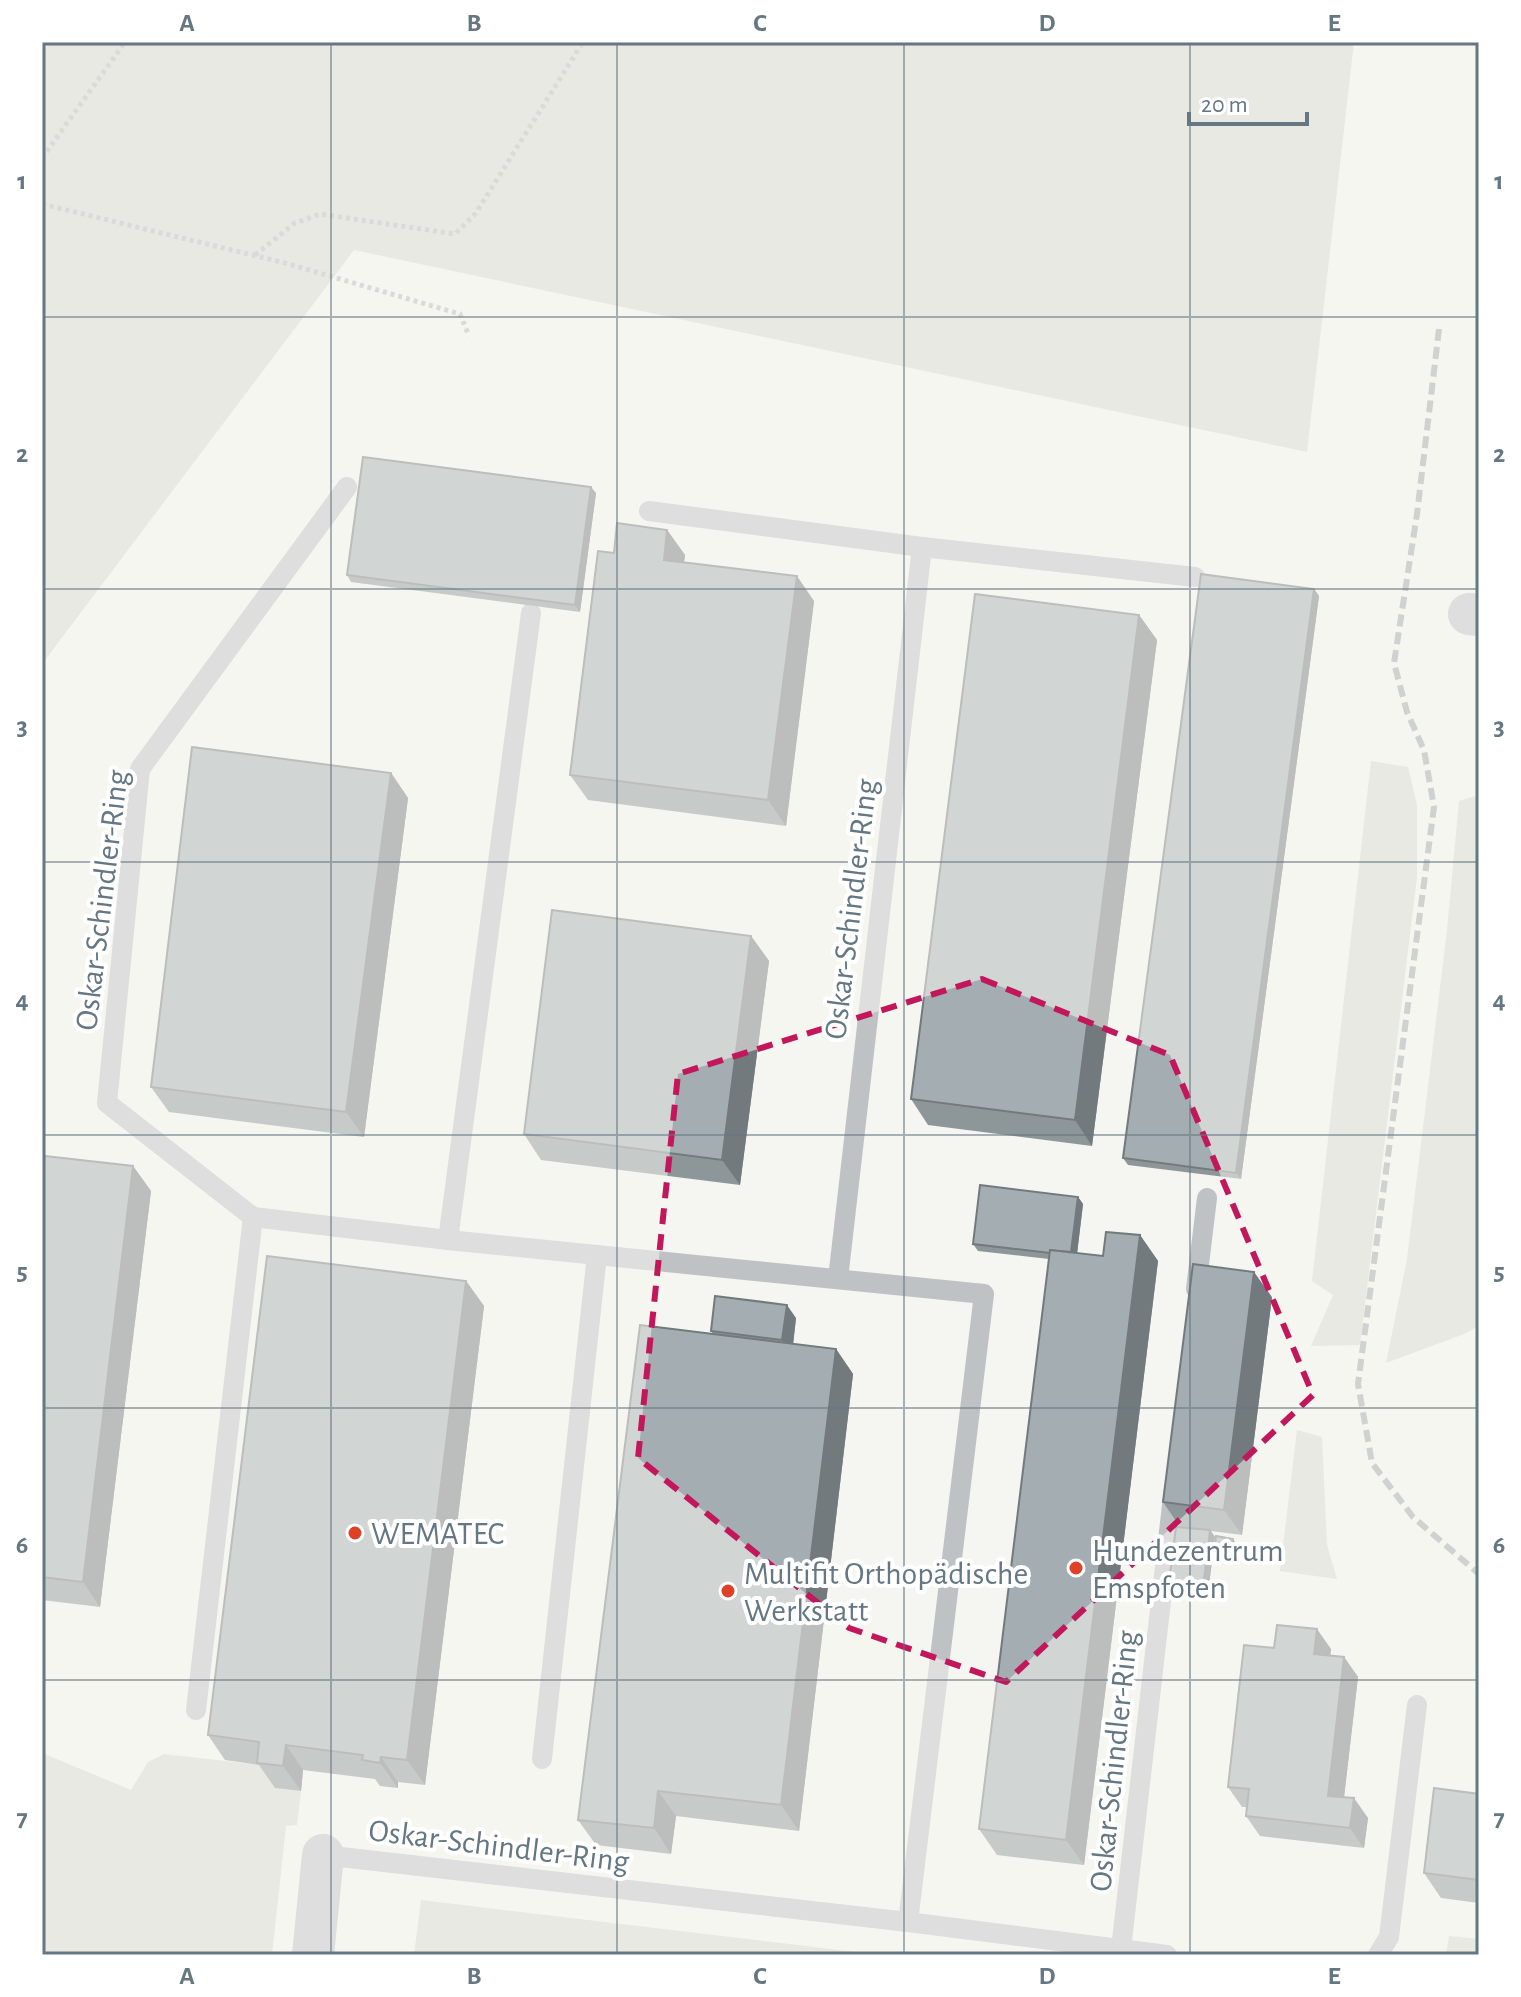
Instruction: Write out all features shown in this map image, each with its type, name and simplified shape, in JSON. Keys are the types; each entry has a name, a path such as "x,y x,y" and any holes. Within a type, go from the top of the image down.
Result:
{"street":[{"path":"313,1955 323,1855"}],"lane":[{"name":"Oskar-Schindler-Ring","path":"253,1217 107,1103 140,769 347,487"},
{"path":"649,511 922,547 1195,577"},
{"name":"Oskar-Schindler-Ring","path":"838,1279 922,547"},
{"path":"448,1240 531,613"},
{"path":"1194,1307 1207,1198"},
{"path":"196,1710 253,1217 448,1240 984,1294 908,1922"},
{"path":"542,1759 597,1255"},
{"name":"Oskar-Schindler-Ring","path":"1121,1949 1177,1464"},
{"path":"1378,1955 1389,1937 1417,1705"},
{"name":"Oskar-Schindler-Ring","path":"323,1855 1167,1955"}],"path":[{"path":"42,158 125,42"},
{"path":"254,256 295,223 320,214 455,234 476,213 583,42"},
{"path":"42,204 254,256 460,314 469,336"}],"highlighted area":[{"path":"982,979 1170,1055 1313,1395 1006,1682 849,1628 638,1458 678,1074"}],"shaded area":[{"path":"42,42 1354,42 1307,452 354,250 42,664"},
{"path":"1371,761 1408,767 1417,805 1417,877 1360,1345 1311,1346 1333,1295 1312,1281"},
{"path":"1479,795 1479,1326 1386,1363 1407,1259 1447,930 1459,801"},
{"path":"1297,1430 1322,1437 1327,1545 1337,1579 1280,1571"},
{"path":"42,1753 131,1790 148,1762 164,1754 277,1767 275,1788 301,1791 297,1825 286,1826 272,1955 42,1955"},
{"path":"421,1900 881,1955 414,1955"},
{"path":"1449,1936 1479,1939 1479,1955 1446,1955"}],"building":[{"path":"363,457 591,487 575,605 347,575"},
{"path":"617,523 667,530 664,560 797,576 768,800 570,775 598,551 614,553"},
{"path":"1201,574 1314,589 1236,1173 1123,1158"},
{"path":"975,594 1139,615 1075,1120 911,1099"},
{"path":"192,747 391,773 346,1112 151,1087"},
{"path":"552,910 751,936 722,1160 524,1134"},
{"path":"45,1156 133,1166 83,1582 42,1577 42,1184"},
{"path":"980,1185 1078,1197 1071,1252 1050,1250 1050,1253 973,1244"},
{"name":"Hundezentrum Emspfoten","path":"1106,1232 1140,1235 1066,1840 979,1829 1050,1250 1103,1256"},
{"name":"WEMATEC","path":"267,1256 466,1281 407,1760 381,1757 380,1763 362,1760 363,1755 286,1745 283,1766 257,1763 259,1742 208,1735"},
{"path":"1193,1264 1254,1272 1224,1510 1163,1502"},
{"path":"715,1296 787,1305 782,1340 711,1331"},
{"name":"Multifit Orthopädische Werkstatt","path":"640,1325 836,1349 781,1805 658,1791 654,1828 578,1820"},
{"path":"1176,1527 1210,1530 1203,1587 1169,1582"},
{"path":"1216,1536 1233,1539 1231,1556 1214,1554"},
{"path":"1277,1625 1317,1629 1314,1654 1344,1657 1328,1796 1354,1798 1350,1828 1246,1816 1249,1789 1228,1787 1244,1645 1274,1648"},
{"path":"1434,1788 1479,1794 1479,1880 1424,1873"}],"railway":[{"path":"1439,329 1417,514 1394,663 1407,712 1424,750 1434,807 1358,1384 1372,1463 1413,1517 1479,1574"}],"place":[{"name":"WEMATEC","path":"355,1533"},
{"name":"Hundezentrum Emspfoten","path":"1076,1568"},
{"name":"Multifit Orthopädische Werkstatt","path":"728,1591"}]}
